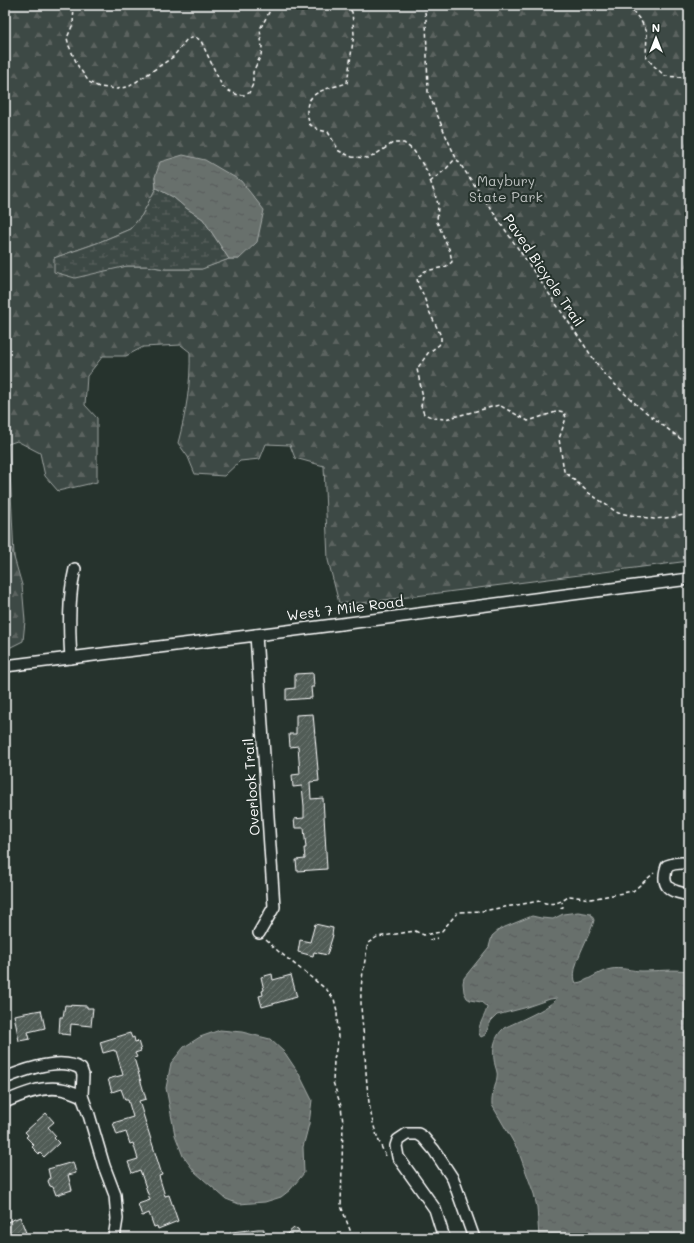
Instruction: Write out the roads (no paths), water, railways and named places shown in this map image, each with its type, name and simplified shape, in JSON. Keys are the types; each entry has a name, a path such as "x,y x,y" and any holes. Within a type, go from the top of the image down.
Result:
{"street":[{"path":"71,658 71,586 75,569"},
{"name":"West 7 Mile Road","path":"5,666 256,635 689,578"},
{"name":"Overlook Trail","path":"256,635 274,907 259,933"},
{"path":"689,864 684,862 674,863 667,866 664,881 668,887 674,891 689,895"},
{"path":"5,1078 27,1069 49,1065 76,1065 81,1068 83,1075 82,1096 104,1166 115,1195 117,1219 114,1238"},
{"path":"5,1102 33,1092 50,1088 62,1089 82,1096"},
{"path":"444,1238 435,1209 398,1157 396,1146 398,1140 407,1134 418,1134 423,1137 434,1150 453,1179 474,1238"}],"water":[{"path":"183,155 205,160 241,181 264,210 257,242 239,259 229,259 203,219 173,197 156,188 155,177 160,162"},
{"path":"578,912 591,914 594,920 577,961 574,977 576,983 584,981 607,970 615,969 642,971 689,971 689,1238 539,1238 537,1207 534,1194 518,1150 492,1105 497,1076 494,1060 494,1045 500,1032 504,1028 540,1011 557,998 497,1015 491,1021 485,1035 481,1037 479,1030 487,1007 481,1002 467,998 464,992 464,978 489,947 492,936 500,929 532,916 553,919 563,914"},
{"path":"220,1030 242,1032 270,1039 285,1053 299,1074 312,1100 309,1124 303,1147 304,1173 290,1190 281,1197 265,1202 239,1204 226,1199 195,1172 183,1156 175,1135 166,1088 171,1063 184,1047 200,1037"}],"park label":[{"name":"Maybury State Park","path":"506,188"}]}
